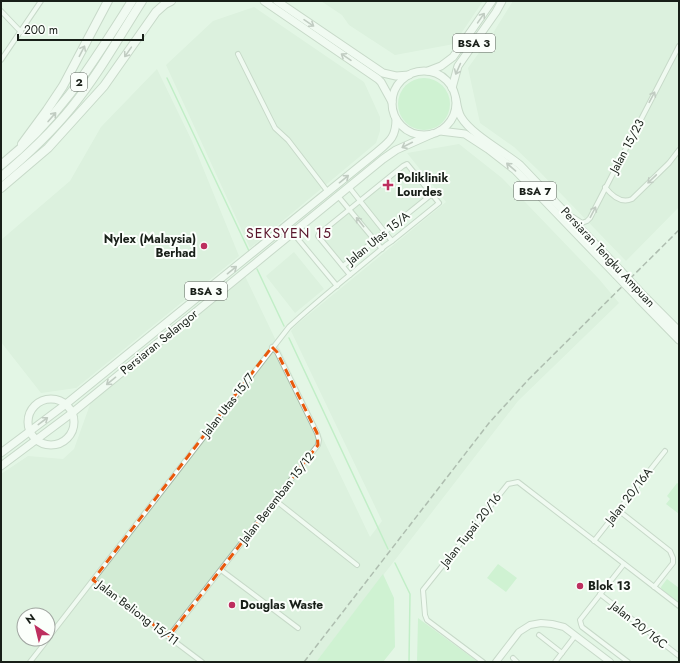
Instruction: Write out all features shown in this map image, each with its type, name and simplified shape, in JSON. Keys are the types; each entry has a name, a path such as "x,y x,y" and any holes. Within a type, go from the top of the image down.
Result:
{"highway":[{"path":"15,154 63,86 108,1"},
{"name":"2","path":"1,165 34,136 64,103 87,72 132,1"},
{"name":"2","path":"1,177 41,141 71,108 88,86 142,1"},
{"path":"1,188 20,173 59,137 104,86 156,12 171,1"},
{"path":"20,173 35,154 41,141"}],"main road":[{"path":"264,1 378,78 392,102 396,119 405,128 416,134 424,135 440,131 446,126 454,114 456,99 452,88 446,80 437,74 428,72 396,76 383,73 277,1"},
{"name":"BSA 3","path":"428,72 441,66 453,57 492,1"},
{"name":"BSA 3","path":"452,88 458,66 502,1"},
{"path":"392,102 395,91 400,82 409,75"},
{"name":"Persiaran Tengku Ampuan","path":"456,99 460,116 470,128 510,156 520,165 563,210 618,273"},
{"name":"Persiaran Selangor","path":"1,453 66,404 392,139 396,130 396,119"},
{"name":"Persiaran Tengku Ampuan","path":"440,131 465,134 506,162 618,273 679,340"},
{"name":"Persiaran Selangor","path":"1,466 72,413 383,159 396,150 432,134"},
{"name":"Persiaran Tengku Ampuan","path":"641,297 679,332"},
{"path":"51,399 59,400 66,404 72,413 74,420 74,428 70,435 58,444 43,444 37,440 30,431 28,424 29,417 36,404 43,400 51,399"}],"street":[{"path":"1,60 41,1"},
{"path":"1,11 21,32"},
{"name":"Jalan 15/23","path":"563,210 582,223 590,218 679,46"},
{"path":"238,54 274,128 288,140 328,192"},
{"path":"605,187 620,200 624,201 632,199 669,163 679,150"},
{"path":"350,275 318,236 349,209 407,164 432,194"},
{"path":"349,187 392,241"},
{"name":"Jalan Utas 15/7","path":"56,629 289,327 350,275 439,203 432,194"},
{"name":"Jalan Utas 15/A","path":"343,266 432,194"},
{"path":"338,196 382,249"},
{"path":"293,233 337,286"},
{"name":"Jalan Beremban 15/12","path":"169,636 318,444 319,440 317,433 277,352 272,348"},
{"name":"Jalan 20/16A","path":"594,540 665,451"},
{"name":"Jalan Tupai 20/16","path":"483,662 427,620 425,615 423,590 506,485 518,482 679,606"},
{"path":"275,500 357,565"},
{"path":"618,510 670,550 672,554 673,563 654,587"},
{"path":"624,564 580,620 580,624 628,662"},
{"path":"221,570 298,628"},
{"name":"Jalan Beliong 15/11","path":"93,580 202,662"},
{"name":"Jalan 20/16C","path":"600,594 679,656"},
{"path":"496,662 519,632 530,625 541,623 564,627 602,660 610,662"},
{"path":"539,634 562,653"},
{"path":"555,662 575,636"},
{"name":"Jalan Utas 15/7","path":"30,662 42,647"},
{"path":"513,658 517,662"}],"highlighted area":[{"path":"272,347 277,352 317,433 318,445 169,636 93,580"}],"shaded area":[{"path":"321,1 483,1 454,44 395,55 349,25 342,15"},
{"path":"513,1 679,1 679,207 626,261 514,147 480,123 468,68 493,33"},
{"path":"254,7 364,82 380,117 380,131 376,143 250,248 166,65 213,21"},
{"path":"157,69 192,141 239,256 76,388 41,393 1,342 1,240 70,181 101,127"},
{"path":"459,144 502,178 599,279 619,303 518,401 316,662 1,662 1,474 28,456 63,459 74,449 92,399 244,274 370,537 382,521 291,331 296,325 446,202 407,153"},
{"path":"406,166 430,194 343,264 320,235"},
{"path":"294,252 324,289 295,313 266,276"}],"green space":[{"path":"419,78 429,78 443,85 450,99 450,109 443,123 429,130 419,130 409,126 402,119 398,109 398,99 402,89 409,82"},
{"path":"677,483 679,484 679,514 666,504 670,499 667,496"},
{"path":"498,564 517,578 506,592 487,578"},
{"path":"383,574 394,598 395,647 383,662 316,662"},
{"path":"667,579 679,588 678,604 662,592 661,587"},
{"path":"418,618 478,662 417,662"}],"waterway":[{"path":"167,78 249,251"},
{"path":"257,269 284,326"},
{"path":"289,338 388,549"},
{"path":"395,563 410,594 409,662"}],"railway":[{"path":"304,662 489,423 528,380 679,230"}],"place":[{"name":"Poliklinik Lourdes","path":"388,185"},
{"name":"Nylex (Malaysia) Berhad","path":"204,246"},
{"name":"Blok 13","path":"580,586"},
{"name":"Douglas Waste","path":"232,605"}],"district":[{"name":"SEKSYEN 15","path":"289,233"}]}
